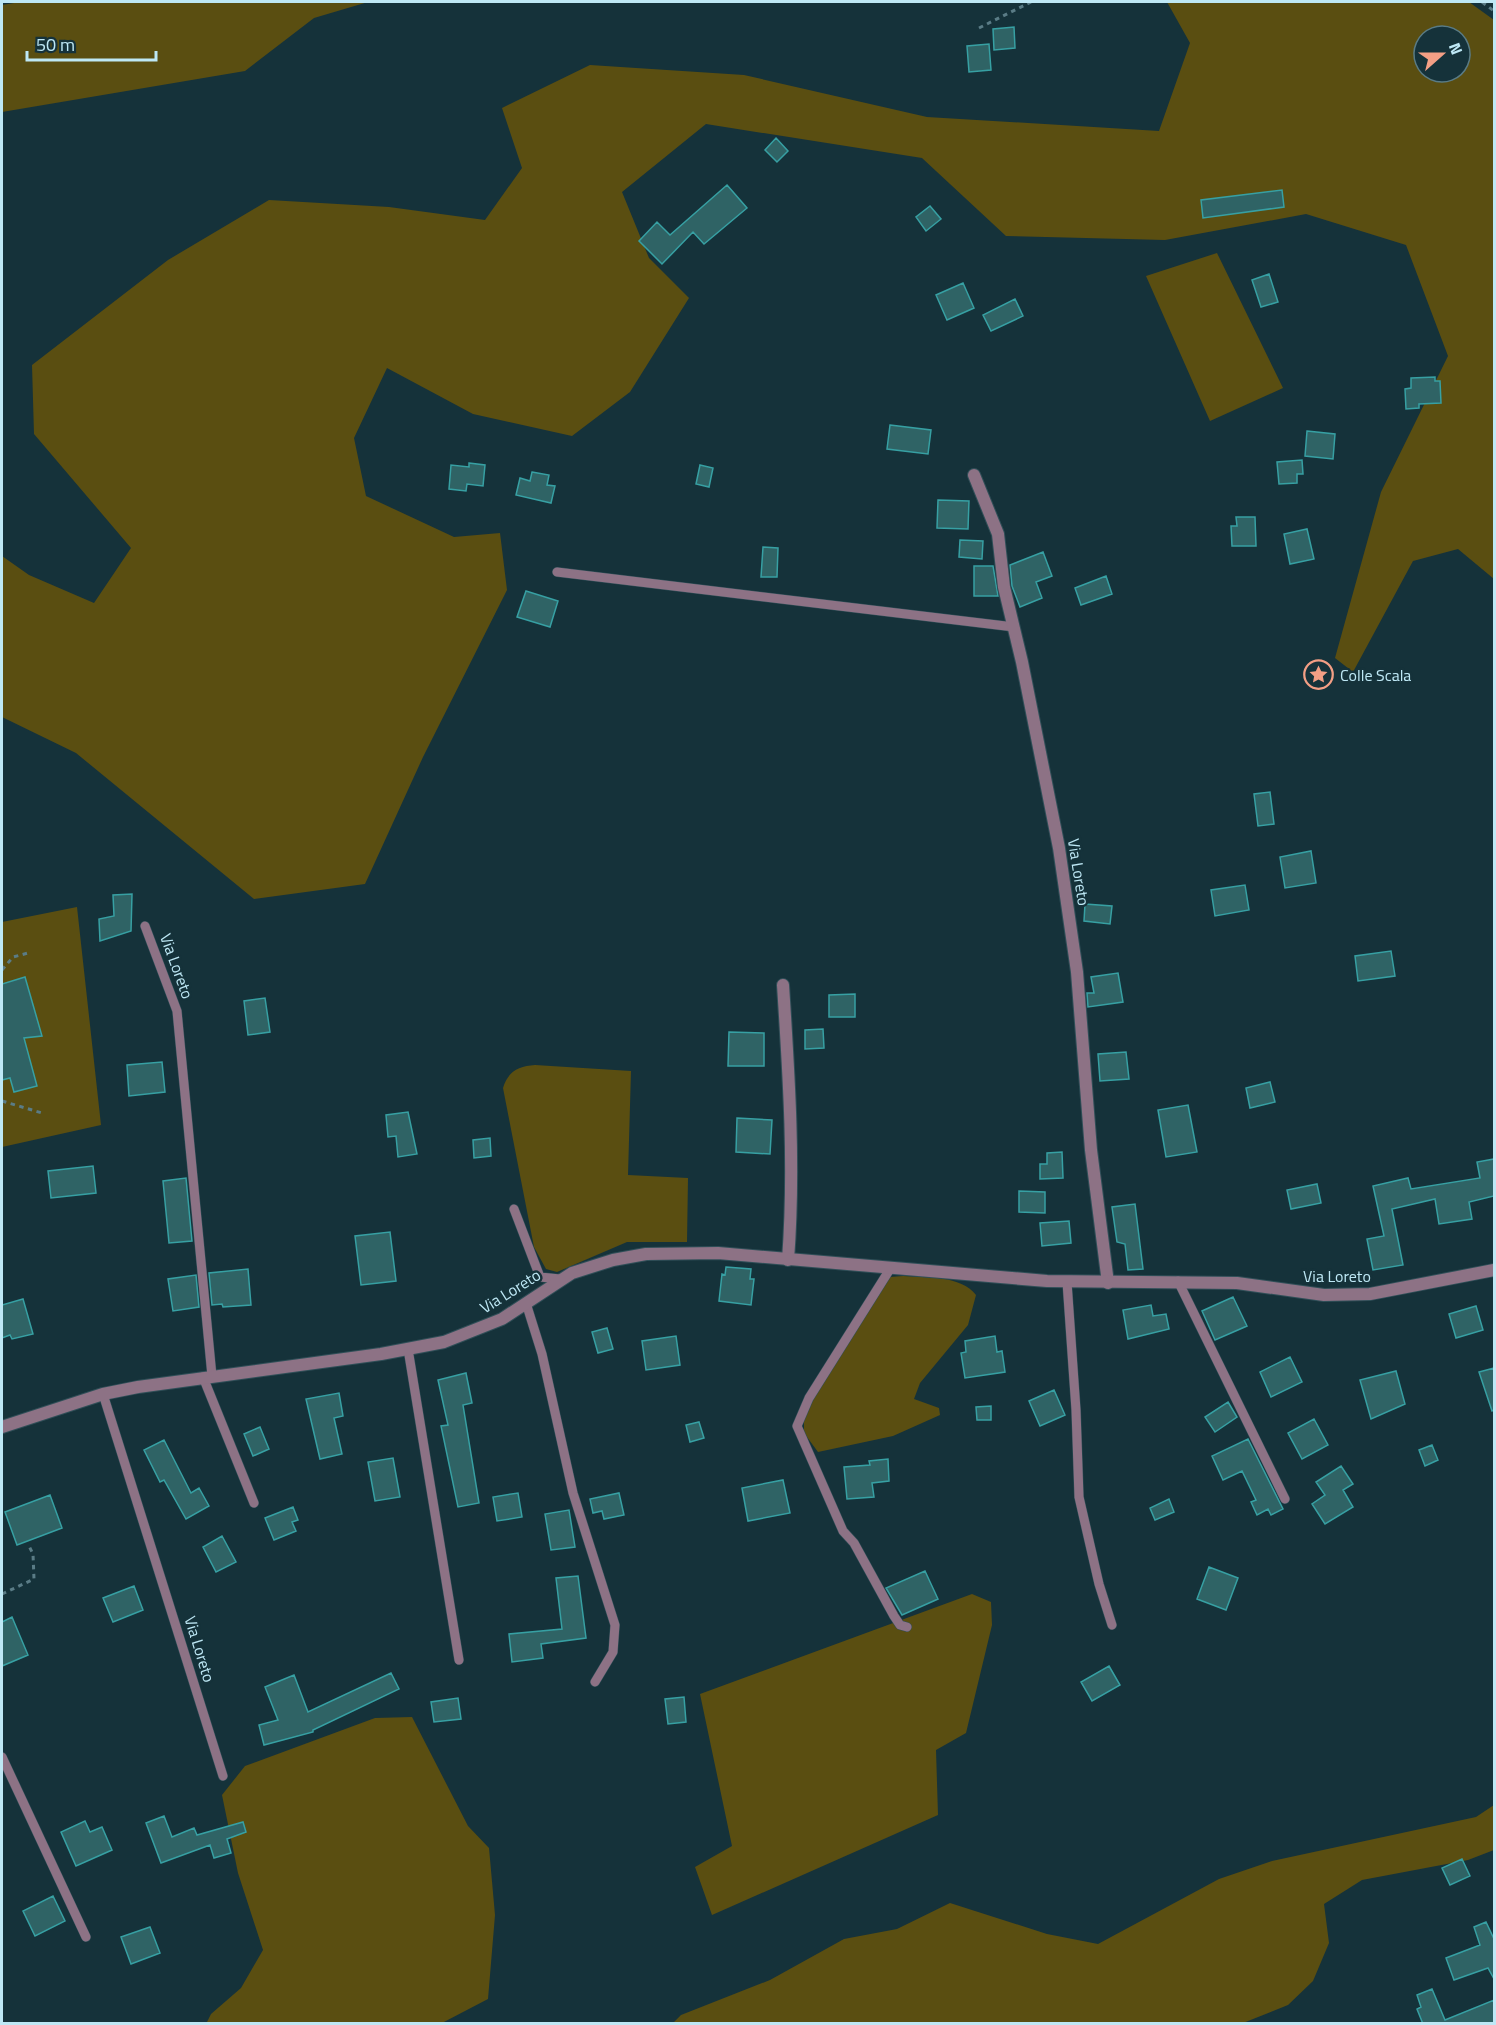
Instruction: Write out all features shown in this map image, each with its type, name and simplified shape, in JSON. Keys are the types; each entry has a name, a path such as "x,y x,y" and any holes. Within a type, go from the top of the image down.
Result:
{"street":[{"name":"Via Loreto","path":"974,475 998,534 1003,579 1051,800 1073,938 1082,1015 1091,1150 1108,1283"},
{"path":"783,985 792,1130 792,1208 788,1260"},
{"name":"Via Loreto","path":"2,1427 103,1394 207,1376 408,1349 459,1337 502,1319 560,1279 602,1263 646,1254 718,1253 1067,1282 1237,1283 1309,1294 1340,1296 1370,1294 1494,1270"}],"lane":[{"path":"556,572 1014,627"},
{"name":"Via Loreto","path":"145,926 177,1011 207,1376"},
{"path":"514,1209 540,1276 560,1279"},
{"path":"890,1269 808,1398 798,1418 797,1426 843,1531 854,1543 894,1616 900,1625 907,1627"},
{"path":"1178,1281 1285,1499"},
{"path":"1067,1282 1079,1497 1099,1584 1112,1625"},
{"path":"526,1303 542,1354 573,1493 615,1625 613,1652 595,1682"},
{"path":"408,1349 459,1660"},
{"path":"207,1376 254,1503"},
{"name":"Via Loreto","path":"103,1394 223,1776"},
{"path":"2,1756 86,1937"}],"path":[{"path":"979,28 1031,2"},
{"path":"1482,2 1494,11"},
{"path":"2,970 13,957 28,953"},
{"path":"2,1101 42,1113"},
{"path":"2,1594 34,1579 33,1554 29,1546"}],"shaded area":[{"path":"20,2 368,2 314,18 245,71 2,112 2,5"},
{"path":"1167,2 1469,2 1494,20 1494,579 1458,549 1413,561 1353,672 1335,658 1381,492 1448,356 1406,245 1306,214 1165,240 1006,236 922,158 706,124 622,192 649,258 689,298 630,392 572,436 473,414 387,368 354,438 366,496 454,537 500,533 507,590 423,757 365,884 254,899 76,753 2,717 2,556 29,575 94,603 131,548 34,434 32,365 168,260 269,200 389,207 485,220 522,168 502,108 590,65 744,75 927,117 1159,131 1190,43"},
{"path":"1217,253 1283,388 1210,421 1146,276"},
{"path":"77,907 101,1125 2,1147 2,922"},
{"path":"535,1065 631,1071 628,1175 688,1178 687,1242 627,1242 557,1272 546,1269 534,1247 503,1088 508,1077 515,1070"},
{"path":"903,1276 952,1281 962,1284 976,1295 968,1325 920,1383 914,1399 939,1408 940,1415 893,1436 818,1452 804,1433 804,1414 890,1277"},
{"path":"972,1594 991,1602 992,1625 966,1733 936,1750 938,1815 712,1915 695,1867 732,1846 700,1694"},
{"path":"412,1717 468,1826 489,1848 495,1915 488,1999 442,2023 206,2024 211,2014 241,1988 263,1950 238,1873 222,1795 245,1766 375,1718"},
{"path":"1494,1805 1494,1850 1468,1860 1362,1880 1324,1904 1329,1943 1313,1981 1288,2005 1243,2023 672,2024 681,2015 770,1980 844,1939 897,1929 950,1903 1047,1934 1098,1944 1219,1879 1272,1861 1476,1817"}],"building":[{"path":"1014,27 1015,48 994,50 993,29"},
{"path":"989,44 991,70 969,72 967,46"},
{"path":"776,138 788,151 777,162 765,150"},
{"path":"727,185 747,208 704,244 693,232 662,264 639,241 657,222 670,235"},
{"path":"1282,190 1284,207 1203,218 1201,200"},
{"path":"930,206 941,219 926,231 916,217"},
{"path":"1269,274 1278,302 1261,307 1252,280"},
{"path":"963,283 974,308 947,320 936,295"},
{"path":"1015,299 1023,316 991,331 983,315"},
{"path":"1435,377 1435,381 1440,381 1441,403 1419,404 1419,408 1406,409 1405,389 1411,388 1411,378"},
{"path":"890,425 931,430 928,454 887,449"},
{"path":"1307,431 1335,434 1333,459 1305,456"},
{"path":"1302,460 1303,474 1297,474 1297,483 1279,484 1277,462"},
{"path":"469,463 485,465 483,486 467,484 466,491 449,489 451,465 469,467"},
{"path":"700,465 713,468 709,487 696,484"},
{"path":"532,472 549,475 547,485 555,486 551,503 516,495 520,478 530,481"},
{"path":"938,500 969,501 968,529 937,528"},
{"path":"1236,517 1255,517 1256,546 1232,546 1231,526 1237,526"},
{"path":"1307,529 1314,559 1290,564 1284,534"},
{"path":"960,540 983,541 982,559 959,557"},
{"path":"763,547 778,548 777,577 761,577"},
{"path":"1043,552 1052,576 1036,582 1042,598 1020,607 1012,586 1010,565"},
{"path":"974,566 993,566 998,596 974,596"},
{"path":"1106,576 1112,594 1081,605 1075,588"},
{"path":"526,591 558,601 550,627 517,617"},
{"path":"1270,792 1274,824 1258,826 1254,794"},
{"path":"1311,851 1316,883 1285,888 1280,857"},
{"path":"1245,885 1249,910 1215,916 1211,890"},
{"path":"132,894 131,931 100,941 99,919 114,916 113,895"},
{"path":"1085,904 1112,906 1110,924 1084,921"},
{"path":"1391,951 1395,976 1358,981 1355,956"},
{"path":"1118,973 1123,1002 1088,1007 1087,993 1094,993 1091,977"},
{"path":"25,977 42,1036 24,1038 37,1086 14,1092 10,1078 2,1080 2,984"},
{"path":"855,994 855,1017 829,1017 829,995"},
{"path":"265,998 270,1032 248,1035 244,1001"},
{"path":"823,1029 824,1048 805,1049 805,1030"},
{"path":"729,1032 764,1033 764,1066 728,1066"},
{"path":"1126,1052 1129,1079 1100,1081 1098,1054"},
{"path":"162,1062 165,1092 129,1096 127,1065"},
{"path":"1270,1082 1275,1102 1250,1108 1246,1088"},
{"path":"1188,1105 1197,1152 1166,1157 1158,1110"},
{"path":"408,1112 417,1154 398,1157 396,1136 388,1137 386,1115"},
{"path":"737,1118 772,1120 770,1154 736,1152"},
{"path":"490,1138 491,1156 474,1158 473,1140"},
{"path":"1062,1152 1063,1178 1040,1179 1040,1164 1047,1164 1047,1153"},
{"path":"1494,1159 1494,1196 1469,1202 1472,1219 1439,1224 1435,1199 1392,1209 1403,1265 1373,1270 1367,1239 1384,1236 1373,1186 1408,1178 1411,1189 1480,1178 1477,1162"},
{"path":"93,1166 96,1193 51,1198 48,1171"},
{"path":"186,1178 192,1241 169,1243 163,1181"},
{"path":"1317,1184 1321,1203 1291,1209 1287,1190"},
{"path":"1019,1191 1045,1192 1045,1213 1019,1212"},
{"path":"1135,1204 1143,1269 1128,1270 1125,1244 1117,1242 1112,1207"},
{"path":"1069,1221 1071,1243 1042,1246 1040,1223"},
{"path":"390,1232 396,1281 361,1285 355,1236"},
{"path":"726,1267 751,1269 750,1279 754,1279 751,1305 719,1301 722,1274 725,1275"},
{"path":"248,1269 251,1305 223,1307 222,1304 212,1305 209,1273"},
{"path":"196,1275 199,1307 173,1311 168,1279"},
{"path":"1233,1297 1247,1326 1215,1340 1202,1311"},
{"path":"23,1299 33,1334 12,1339 10,1335 2,1338 2,1305"},
{"path":"1151,1305 1153,1316 1166,1314 1169,1329 1128,1339 1123,1310"},
{"path":"1476,1306 1483,1330 1456,1338 1449,1314"},
{"path":"607,1328 613,1349 598,1353 592,1332"},
{"path":"676,1336 680,1365 646,1370 642,1341"},
{"path":"995,1336 997,1352 1002,1351 1005,1372 965,1378 961,1353 966,1352 965,1341"},
{"path":"1290,1357 1302,1382 1271,1397 1260,1372"},
{"path":"1494,1368 1494,1410 1492,1411 1479,1372"},
{"path":"1396,1371 1405,1404 1371,1419 1360,1380"},
{"path":"466,1373 472,1403 463,1405 479,1503 458,1507 441,1426 448,1425 438,1380"},
{"path":"1054,1390 1065,1415 1040,1426 1029,1401"},
{"path":"339,1393 343,1416 334,1418 342,1454 320,1459 306,1399"},
{"path":"1228,1402 1237,1417 1215,1432 1205,1417"},
{"path":"991,1406 991,1420 977,1420 976,1407"},
{"path":"1314,1419 1328,1445 1302,1459 1288,1433"},
{"path":"699,1422 704,1438 690,1442 686,1425"},
{"path":"260,1427 269,1449 253,1456 244,1434"},
{"path":"1248,1439 1283,1509 1271,1515 1268,1509 1257,1515 1251,1502 1256,1500 1242,1471 1223,1480 1212,1456"},
{"path":"164,1440 191,1493 199,1488 209,1506 186,1519 164,1480 160,1482 144,1450"},
{"path":"1432,1445 1438,1460 1425,1466 1419,1450"},
{"path":"393,1458 400,1497 375,1501 368,1462"},
{"path":"888,1459 889,1481 872,1483 874,1497 847,1499 844,1467 870,1465 869,1461"},
{"path":"1341,1466 1353,1484 1343,1490 1353,1507 1325,1524 1312,1504 1325,1495 1316,1482"},
{"path":"783,1480 790,1513 748,1521 742,1488"},
{"path":"518,1493 522,1517 497,1521 493,1497"},
{"path":"619,1493 624,1515 604,1519 602,1511 593,1513 590,1499"},
{"path":"50,1495 62,1528 17,1545 5,1512"},
{"path":"1169,1499 1174,1512 1155,1520 1150,1508"},
{"path":"293,1507 298,1520 292,1522 296,1531 274,1540 265,1518"},
{"path":"569,1510 575,1547 551,1550 545,1514"},
{"path":"222,1536 236,1562 216,1572 203,1547"},
{"path":"1209,1567 1238,1578 1226,1610 1197,1599"},
{"path":"925,1571 938,1599 902,1615 886,1588"},
{"path":"578,1576 586,1638 541,1644 543,1658 512,1662 509,1634 562,1629 556,1578"},
{"path":"134,1586 143,1610 113,1622 103,1598"},
{"path":"12,1617 28,1655 2,1666 2,1622"},
{"path":"1109,1666 1120,1685 1092,1701 1081,1682"},
{"path":"391,1673 399,1689 313,1732 264,1745 259,1725 278,1720 265,1687 294,1675 308,1712"},
{"path":"684,1697 686,1722 668,1724 665,1699"},
{"path":"458,1698 461,1719 434,1722 431,1702"},
{"path":"164,1816 172,1837 194,1828 197,1835 243,1822 246,1832 227,1839 231,1853 214,1858 210,1845 161,1863 146,1823"},
{"path":"85,1821 90,1832 102,1827 112,1850 76,1866 61,1832"},
{"path":"1462,1859 1470,1876 1450,1885 1442,1868"},
{"path":"53,1896 65,1921 35,1936 23,1911"},
{"path":"1486,1922 1494,1939 1494,1979 1488,1968 1454,1980 1446,1958 1480,1945 1474,1927"},
{"path":"150,1927 160,1953 131,1964 121,1937"},
{"path":"1432,1989 1445,2020 1494,2000 1494,2024 1423,2024 1417,2009 1421,2007 1417,1995"}],"place":[{"name":"Colle Scala","path":"1319,675"}]}
